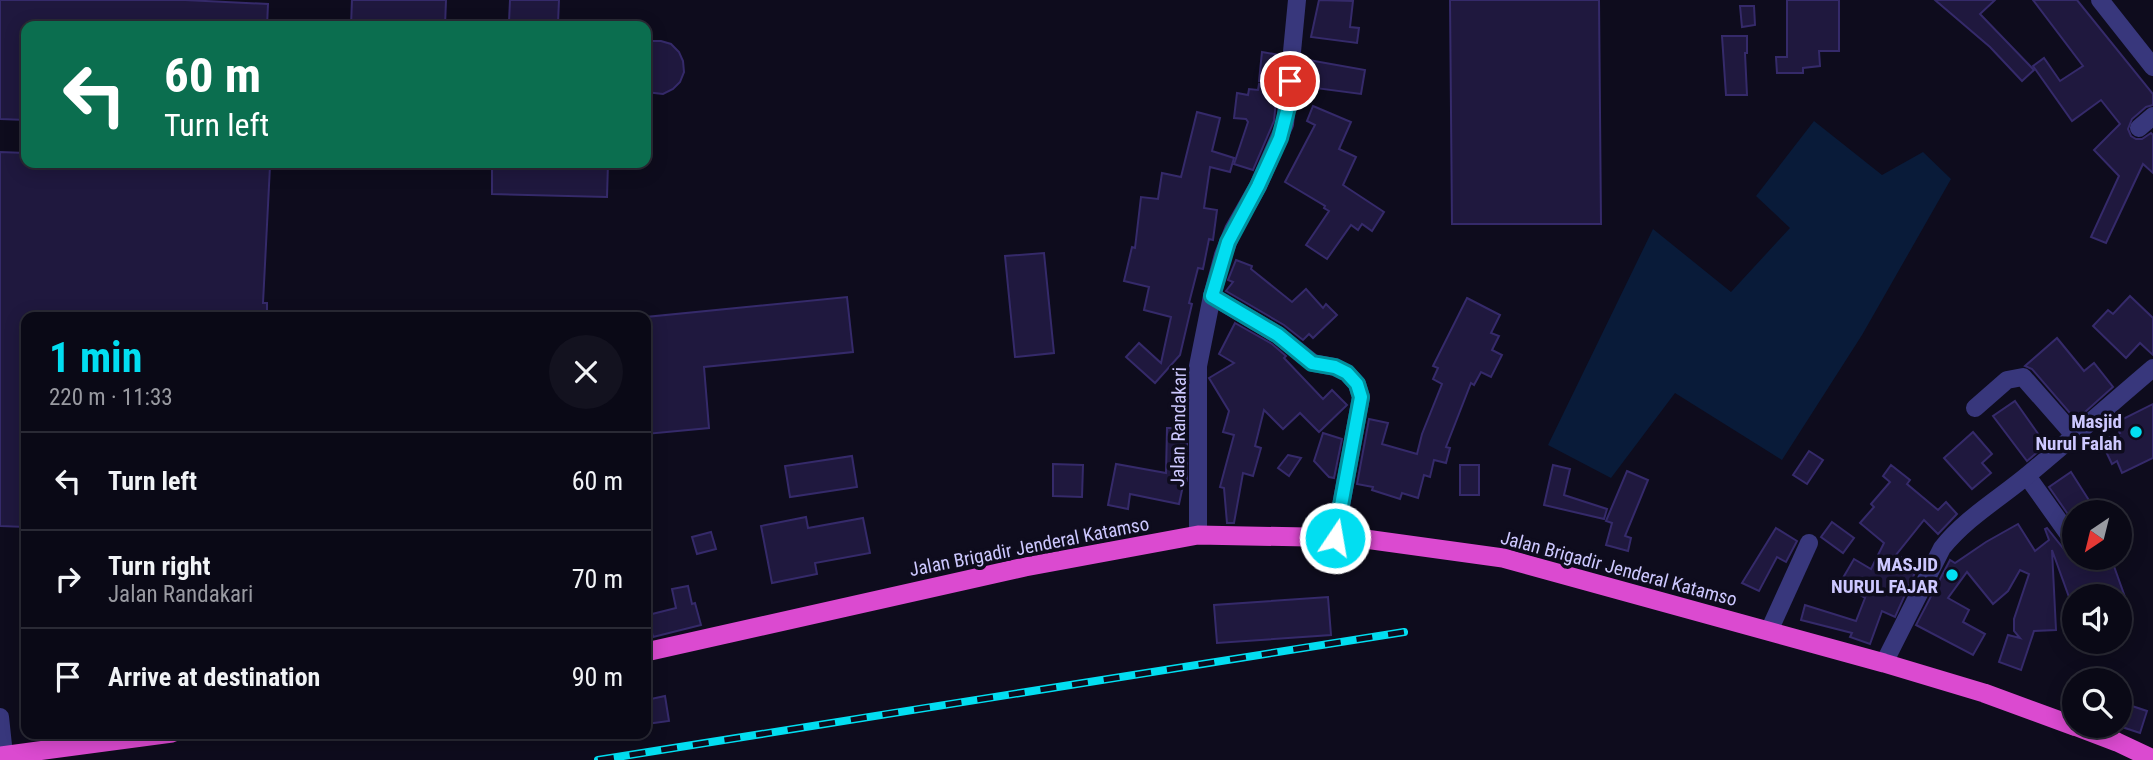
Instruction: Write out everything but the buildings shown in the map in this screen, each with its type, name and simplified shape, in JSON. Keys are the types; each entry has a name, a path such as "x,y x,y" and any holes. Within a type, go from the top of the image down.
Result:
{"highway":[{"name":"Jalan Brigadir Jenderal Katamso","path":"651,651 1025,567 1198,535 1358,538 1503,558 1884,663 1984,693 2062,722"},
{"name":"Jalan Brigadir Jenderal Katamso","path":"2106,738 2153,759"},
{"path":"2,756 128,739"}],"street":[{"name":"Jalan Randakari","path":"1198,535 1198,366 1212,296 1228,242 1258,186 1285,124 1297,0"},
{"path":"2100,0 2153,67"},
{"path":"1212,296 1278,335 1312,363 1335,367 1347,373 1357,384 1361,397 1335,538"},
{"path":"1884,663 1942,548 1967,522 2027,476 2153,368"},
{"path":"1975,408 2007,380 2023,377 2074,435"},
{"path":"2027,476 2062,525"},
{"path":"1769,632 1809,543"},
{"path":"0,716 2,756"}],"water":[{"path":"1814,121 1882,175 1923,152 1951,179 1862,335 1782,460 1675,393 1611,478 1548,445 1653,229 1731,292 1790,228 1756,196"}],"railway":[{"path":"598,760 1404,632"}],"place":[{"name":"Masjid Nurul Falah","path":"2136,432"},
{"name":"MASJID NURUL FAJAR","path":"1952,575"}],"route":[{"path":"1290,81 1288,107 1280,138 1258,186 1233,230 1212,296 1278,335 1312,363 1335,367 1347,373 1357,384 1361,397 1335,538"}]}
